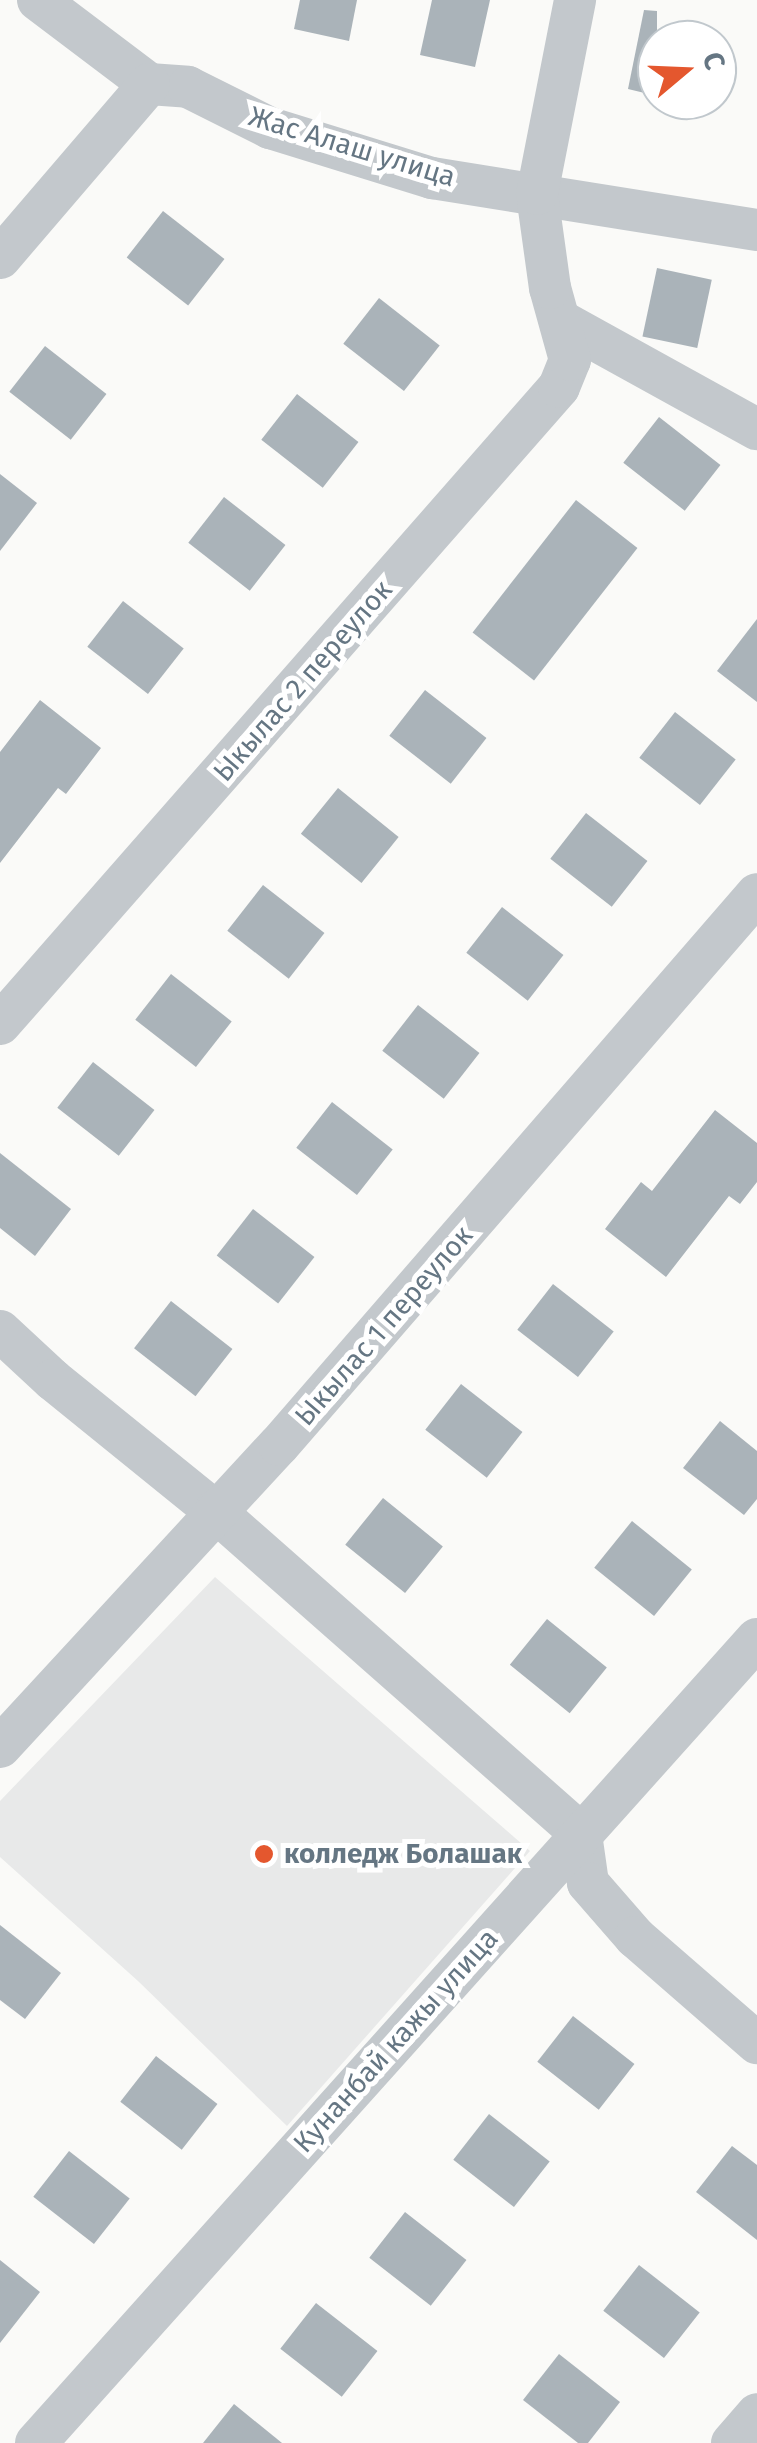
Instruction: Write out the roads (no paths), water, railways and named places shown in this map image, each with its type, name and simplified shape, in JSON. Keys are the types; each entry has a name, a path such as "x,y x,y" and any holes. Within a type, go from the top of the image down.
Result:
{"street":[{"name":"Жас Алаш улица","path":"38,0 149,84 188,87 270,128 432,178 757,230"},
{"name":"Ыкылас 2 переулок","path":"0,1024 559,386 570,360 550,288 537,194 575,0"},
{"path":"0,258 149,84"},
{"path":"561,321 757,428"},
{"name":"Ыкылас 1 переулок","path":"0,1747 304,1417 757,894"},
{"path":"0,1330 53,1380 216,1511 581,1834 588,1883 635,1937 757,2044"},
{"name":"Кунанбай кажы улица","path":"36,2443 757,1639"},
{"path":"732,2443 757,2414"}],"place":[{"name":"колледж Болашак","path":"264,1854"}]}
